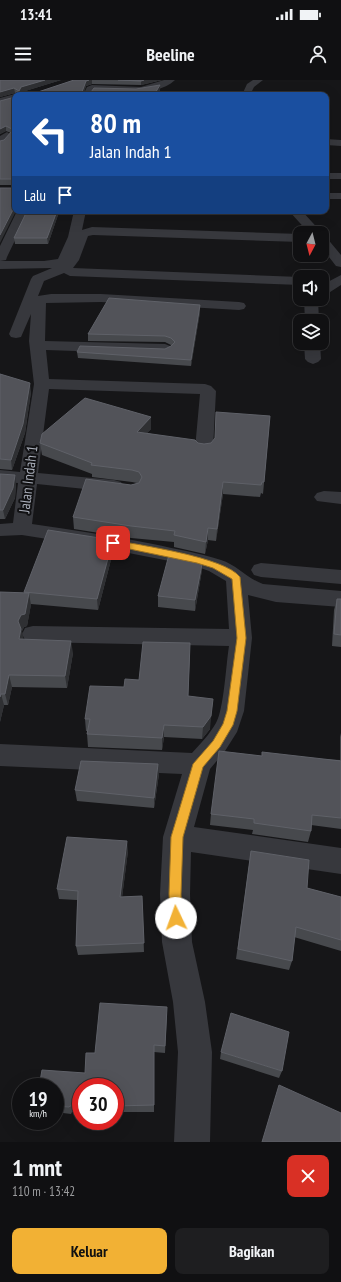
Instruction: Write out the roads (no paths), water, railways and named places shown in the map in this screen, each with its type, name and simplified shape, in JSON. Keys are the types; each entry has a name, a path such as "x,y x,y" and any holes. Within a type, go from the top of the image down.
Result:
{"street":[{"path":"88,92 92,88 141,90 151,88 171,80"},
{"path":"247,92 250,86 259,80"},
{"path":"0,101 8,97"},
{"path":"329,142 341,143"},
{"path":"329,176 341,176"},
{"path":"329,196 341,196"},
{"path":"21,215 1,261 49,265 62,263 64,261 74,237 79,214"},
{"path":"298,214 309,226"},
{"path":"6,218 21,215"},
{"path":"164,348 38,343 12,338 38,278 67,267 72,260 85,232 293,238"},
{"path":"329,248 341,263"},
{"path":"70,272 293,281"},
{"name":"Jalan Indah 1","path":"239,306 101,298 42,299 39,303 38,343 42,384 22,529 98,540 198,560 216,566 248,573 246,586 260,591 276,594 341,598"},
{"path":"312,350 313,359"},
{"path":"42,384 205,389 208,391 204,449"},
{"path":"0,476 132,489"},
{"path":"0,530 22,529"},
{"path":"192,1142 195,1052 177,942 175,894 177,837 198,764 216,744 228,725 232,711 248,573 341,577"},
{"path":"33,634 241,638"},
{"path":"0,755 198,764"},
{"path":"177,837 341,861"}]}
